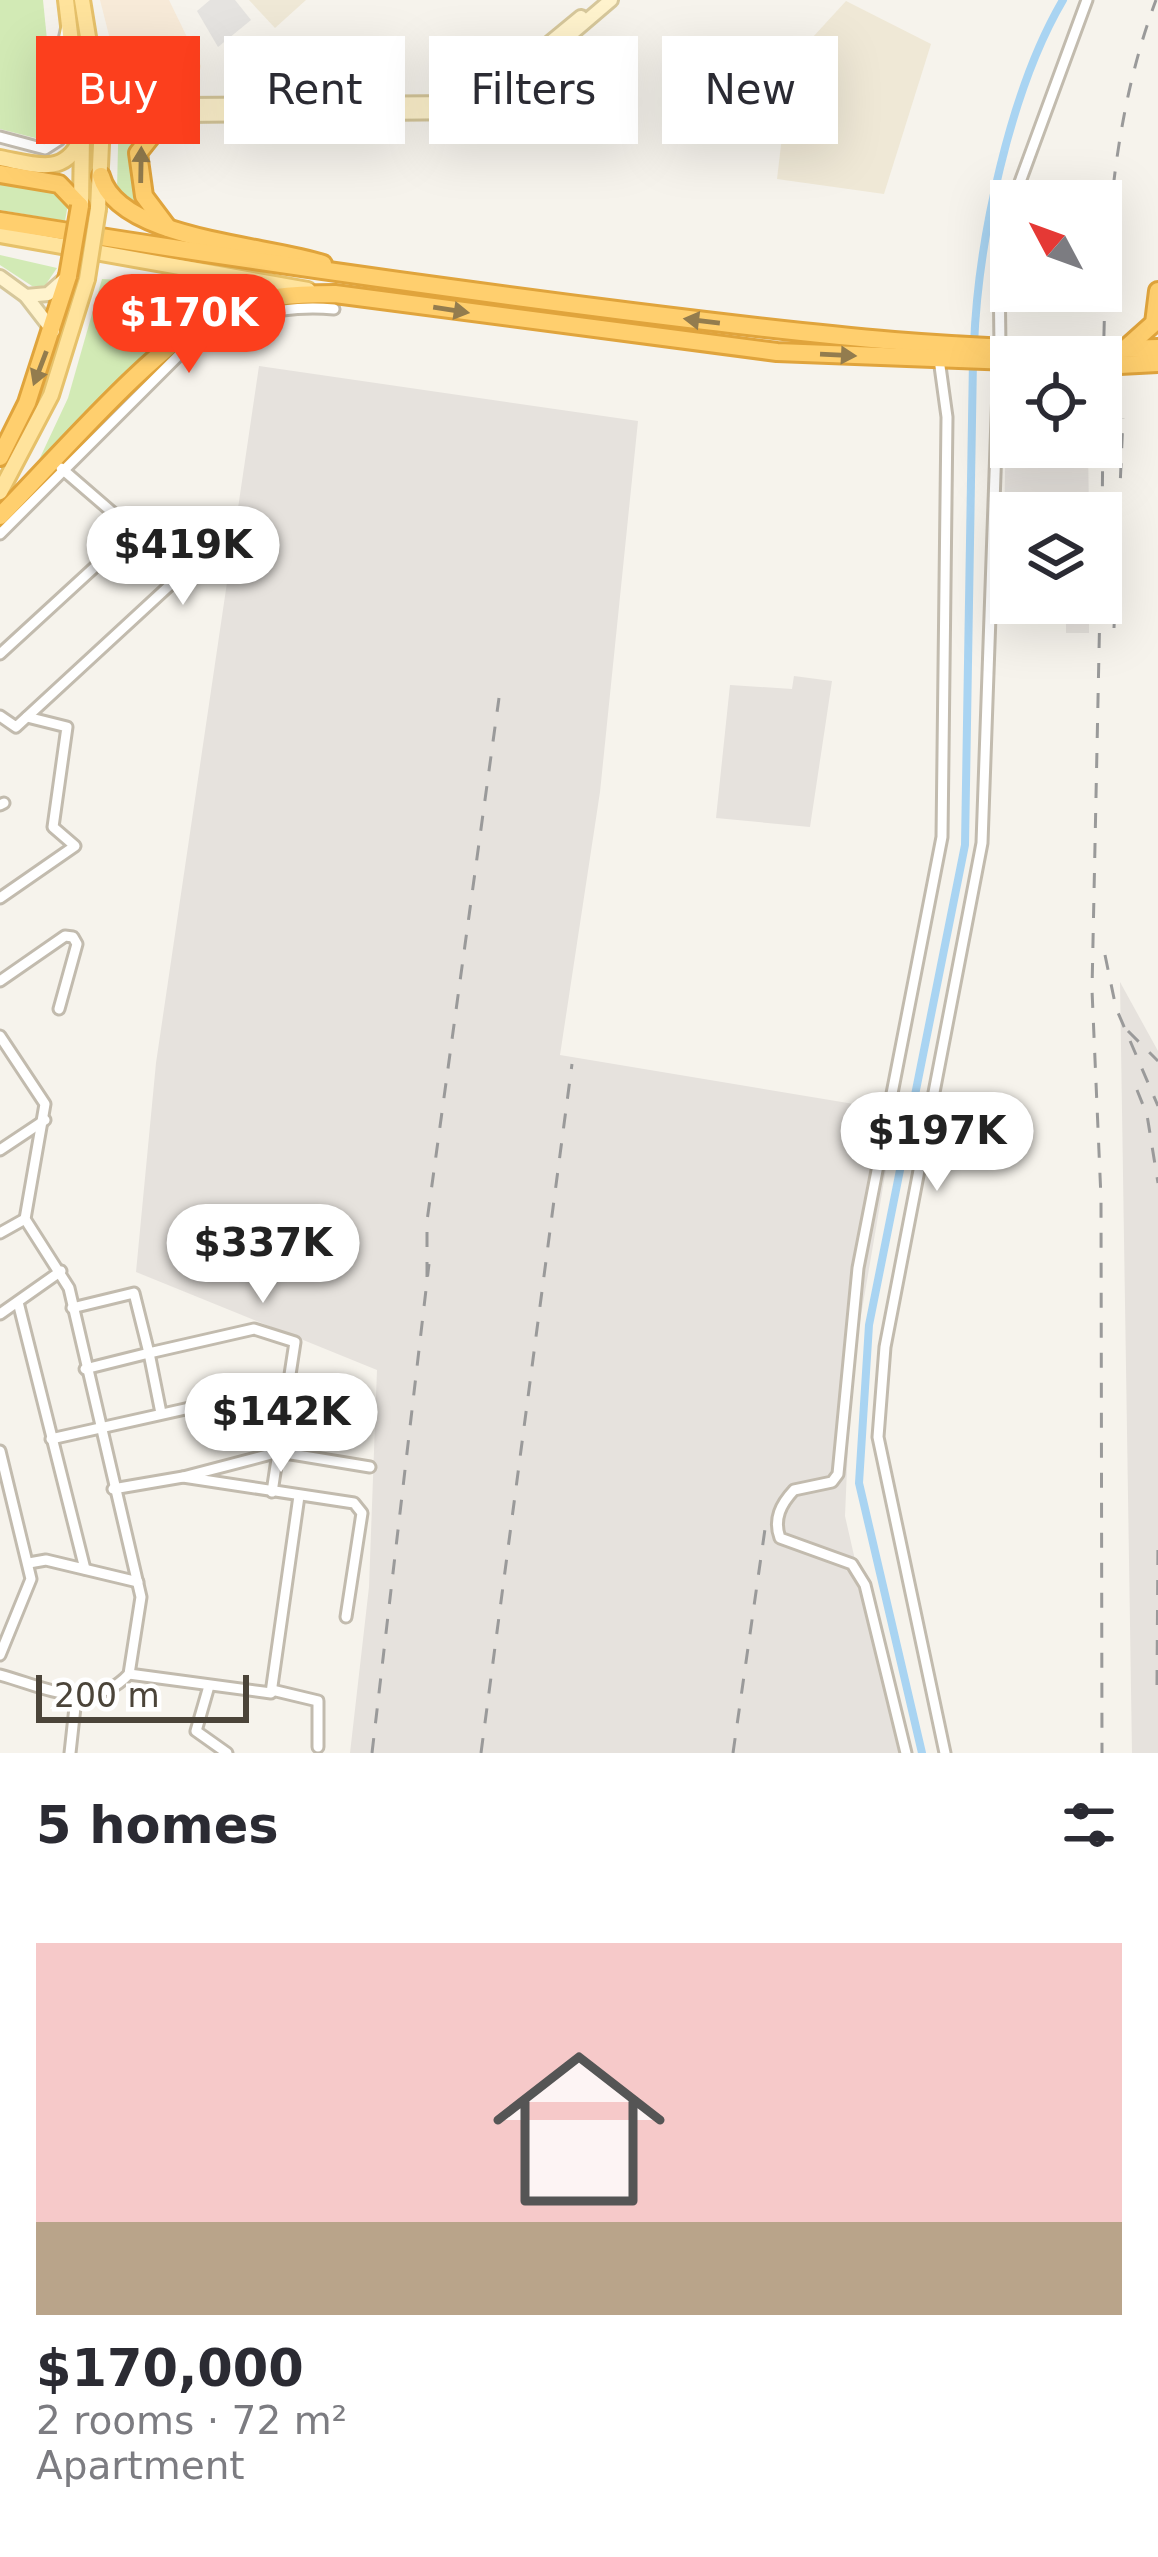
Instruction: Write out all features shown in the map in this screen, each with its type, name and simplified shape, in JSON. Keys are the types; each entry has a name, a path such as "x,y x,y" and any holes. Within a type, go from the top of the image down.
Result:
{"highway":[{"path":"146,144 138,154 144,196 169,229"},
{"path":"0,174 59,184 86,206 77,277 0,457"},
{"path":"101,176 121,206 169,229 318,262 357,279"},
{"path":"0,221 357,279 941,355"},
{"path":"1126,348 1154,323 1158,291"},
{"path":"0,516 59,466 197,325 264,298 335,301 777,352 990,356"},
{"path":"1122,348 1158,348"},
{"path":"1122,366 1158,363"}],"main road":[{"path":"66,0 72,36"},
{"path":"82,0 90,36"},
{"path":"405,108 463,103 485,96 600,0"},
{"path":"405,109 481,109 611,0"},
{"path":"0,158 58,166 78,144"},
{"path":"82,144 86,206"},
{"path":"86,206 101,176 101,144"},
{"path":"0,235 335,301"},
{"path":"26,296 54,291 77,277"},
{"path":"0,492 51,394 77,277"},
{"path":"0,278 26,296 53,332"}],"street":[{"path":"1021,180 1087,0"},
{"path":"0,137 45,149 59,140 59,63 70,20"},
{"path":"907,1753 865,1585 852,1564 794,1545 781,1538 776,1528 785,1499 794,1490 832,1482 838,1474 858,1268 942,837 947,417 941,355"},
{"path":"0,534 59,466 169,564 166,592 13,728 0,716"},
{"path":"945,1753 878,1437 885,1347 982,842 996,468"},
{"path":"0,654 134,531"},
{"path":"0,898 75,846 53,827 67,727 27,717"},
{"path":"0,981 65,936 73,937 77,944 59,1009"},
{"path":"0,1036 43,1097 45,1120 25,1219 35,1242 61,1271 138,1582 141,1610 129,1675"},
{"path":"0,1065 14,1056"},
{"path":"0,1150 45,1120"},
{"path":"0,1233 25,1219"},
{"path":"0,1315 61,1271"},
{"path":"72,1308 134,1293 161,1413"},
{"path":"18,1302 85,1569"},
{"path":"85,1369 265,1329 297,1345 272,1492"},
{"path":"51,1439 290,1388 365,1399"},
{"path":"0,1451 31,1579 0,1655"},
{"path":"113,1489 183,1478 279,1452 370,1466"},
{"path":"183,1478 350,1502 361,1509 346,1617"},
{"path":"0,1675 76,1698 94,1697 129,1675 268,1694 298,1496"},
{"path":"29,1563 46,1560 138,1582"},
{"path":"0,1609 17,1614"},
{"path":"209,1686 196,1731 227,1753"},
{"path":"272,1690 318,1701 318,1747"},
{"path":"70,1753 76,1698"}],"shaded area":[{"path":"100,0 169,0 186,36 109,36"},
{"path":"210,0 235,0 251,20 231,36 224,36 218,47 197,11"},
{"path":"249,0 306,0 275,28"},
{"path":"846,1 931,44 884,194 777,179 781,144 838,144 838,36 814,36"},
{"path":"259,366 638,421 600,792 560,1055 896,1111 851,1374 845,1516 899,1753 350,1753 369,1587 377,1370 136,1272 156,1063"},
{"path":"1005,468 1088,468 1089,492 1005,492"},
{"path":"1066,624 1089,624 1089,633 1066,633"},
{"path":"794,676 832,681 810,827 716,818 730,685 792,689"},
{"path":"1120,982 1158,1051 1158,1753 1132,1753"}],"green space":[{"path":"0,0 43,0 47,36 36,36 36,138 0,129"},
{"path":"118,144 139,144 133,172 147,213 117,190"},
{"path":"0,180 42,186 68,204 65,221 0,210"},
{"path":"0,255 57,268 44,287 32,286 0,265"},
{"path":"102,279 280,288 230,301 31,477 68,398"}],"waterway":[{"path":"974,345 982,260 1000,167 1027,77 1063,0"},
{"path":"922,1753 859,1483 869,1325 965,845 973,360"}],"railway":[{"path":"1102,492 1104,320 1113,190 1136,62 1156,0"},
{"path":"1114,628 1123,418"},
{"path":"1100,624 1092,990 1101,1198 1102,1753"},
{"path":"427,1277 427,1221 499,698"},
{"path":"1105,955 1116,1008 1158,1106"},
{"path":"1128,1031 1158,1061"},
{"path":"481,1753 572,1064"},
{"path":"1137,1090 1147,1115 1158,1183"},
{"path":"372,1753 429,1264"},
{"path":"733,1753 766,1522"},
{"path":"1157,1685 1158,1536"}]}
